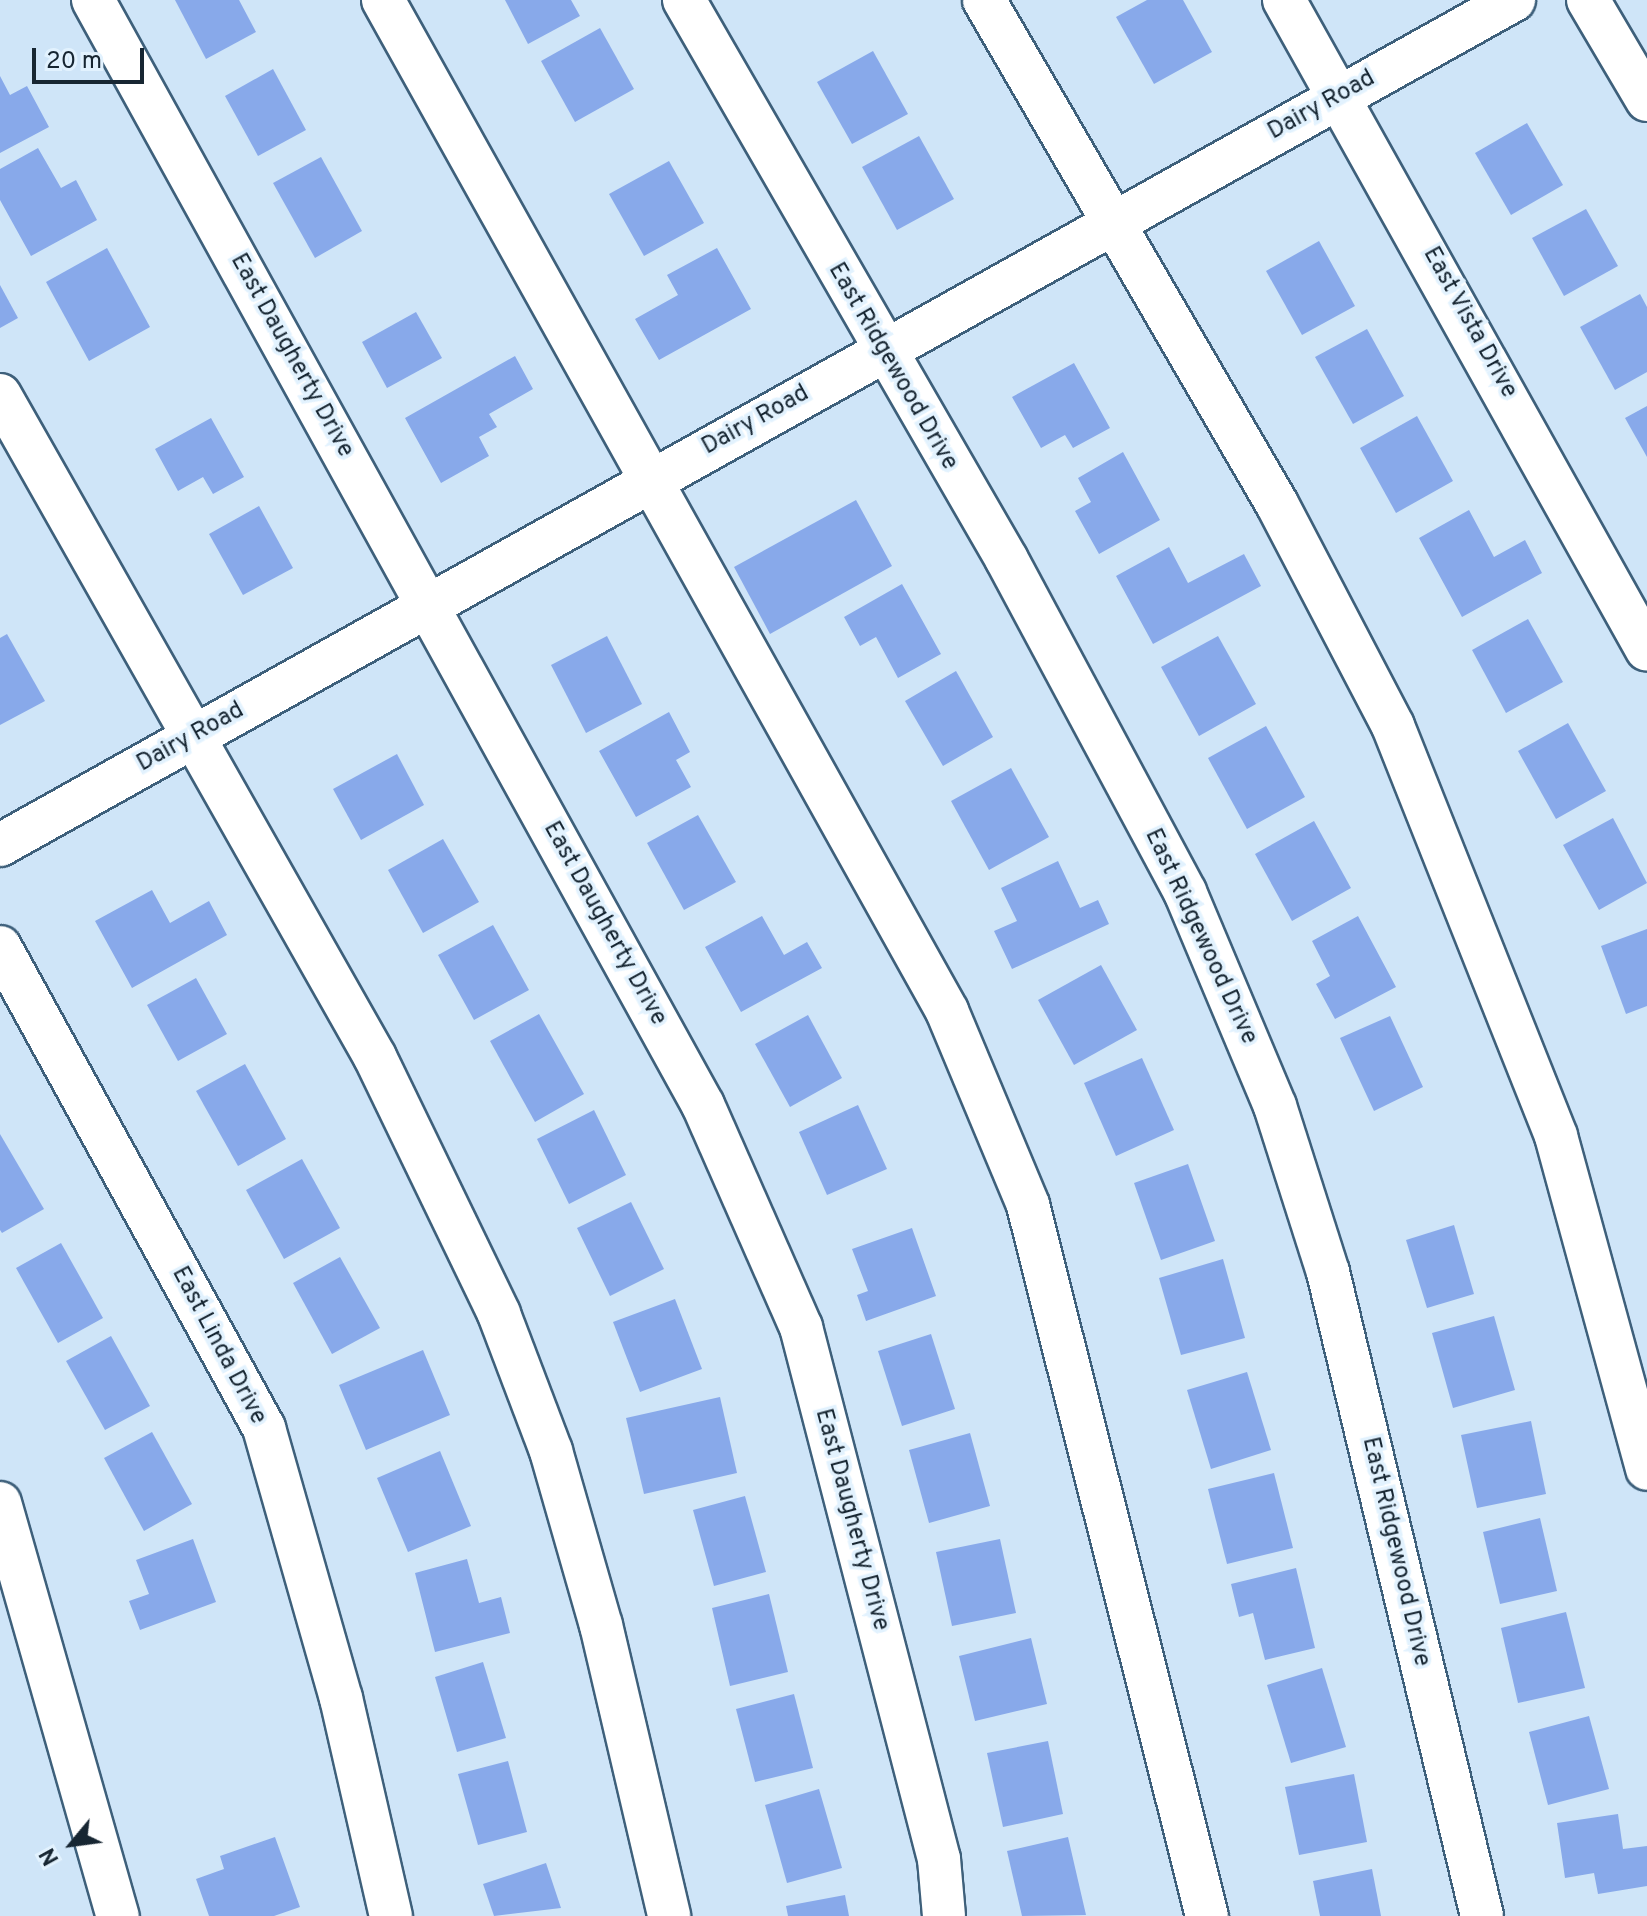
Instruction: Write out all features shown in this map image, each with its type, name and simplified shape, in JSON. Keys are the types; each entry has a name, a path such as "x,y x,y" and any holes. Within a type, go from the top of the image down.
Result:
{"street":[{"name":"East Daugherty Drive","path":"93,0 429,603 703,1105 801,1327 939,1859 944,1916"},
{"path":"383,0 947,1011 1028,1205 1207,1916"},
{"name":"East Ridgewood Drive","path":"684,0 881,352 1007,560 1185,892 1275,1106 1328,1272 1482,1916"},
{"path":"984,0 1110,224 1277,504 1393,726 1556,1136 1647,1469"},
{"name":"East Vista Drive","path":"1284,0 1647,650"},
{"name":"Dairy Road","path":"0,845 1514,0"},
{"path":"1588,0 1647,100"},
{"path":"0,395 382,1070 499,1314 551,1451 601,1625 669,1916"},
{"name":"East Linda Drive","path":"0,947 264,1428 341,1698 391,1916"},
{"path":"0,1503 118,1916"}],"building":[{"path":"175,0 239,0 256,32 206,59"},
{"path":"505,0 571,0 580,16 528,44"},
{"path":"1147,0 1183,0 1212,52 1154,84 1116,17"},
{"path":"600,28 634,89 575,122 541,61"},
{"path":"873,51 908,114 852,144 817,82"},
{"path":"273,69 306,130 258,156 225,96"},
{"path":"0,76 10,95 27,86 49,127 0,153"},
{"path":"1527,123 1563,185 1511,215 1475,153"},
{"path":"919,136 954,199 897,230 862,167"},
{"path":"38,148 61,188 76,180 97,220 31,256 0,200 0,169"},
{"path":"321,157 362,231 315,258 273,183"},
{"path":"669,161 704,223 644,256 609,194"},
{"path":"1586,209 1618,266 1564,296 1532,238"},
{"path":"1319,241 1355,306 1302,335 1266,271"},
{"path":"107,248 150,327 89,361 46,282"},
{"path":"717,248 751,309 659,360 635,319 678,295 667,275"},
{"path":"0,285 18,318 0,328"},
{"path":"1640,294 1647,307 1647,372 1615,390 1580,327"},
{"path":"416,312 442,358 387,388 362,342"},
{"path":"1367,329 1404,396 1353,424 1315,357"},
{"path":"515,356 533,389 489,414 497,427 479,437 489,456 441,483 405,418"},
{"path":"1074,363 1110,428 1073,448 1065,435 1041,448 1012,397"},
{"path":"1647,406 1647,457 1625,418"},
{"path":"1417,416 1453,481 1396,513 1360,448"},
{"path":"211,418 244,477 213,494 203,477 178,491 155,449"},
{"path":"1123,452 1160,520 1099,554 1075,511 1091,502 1078,478"},
{"path":"856,500 892,566 770,634 734,567"},
{"path":"259,506 293,568 243,595 209,534"},
{"path":"1469,510 1494,557 1525,540 1542,573 1462,617 1419,538"},
{"path":"1169,547 1188,583 1244,554 1261,586 1153,644 1116,576"},
{"path":"902,584 941,654 898,678 876,637 860,646 844,617"},
{"path":"1528,619 1563,682 1506,713 1472,650"},
{"path":"7,634 45,701 0,725 0,638"},
{"path":"607,636 642,704 586,733 551,665"},
{"path":"1218,636 1256,704 1199,736 1161,667"},
{"path":"956,671 993,737 943,766 905,701"},
{"path":"669,712 690,752 676,760 691,787 636,817 599,751"},
{"path":"1568,723 1606,791 1556,819 1518,751"},
{"path":"1266,726 1305,797 1247,829 1208,758"},
{"path":"397,754 424,805 361,840 333,789"},
{"path":"1011,768 1049,837 989,870 951,801"},
{"path":"698,815 736,882 684,910 647,843"},
{"path":"1613,818 1647,883 1599,910 1563,845"},
{"path":"1314,821 1351,888 1292,921 1255,854"},
{"path":"443,839 479,902 423,933 388,870"},
{"path":"1058,861 1080,908 1098,900 1109,924 1012,969 994,931 1017,921 1001,888"},
{"path":"152,890 170,923 209,901 227,935 132,988 95,921"},
{"path":"762,916 784,955 807,942 822,968 741,1012 705,947"},
{"path":"1358,916 1396,987 1335,1019 1316,984 1330,976 1312,941"},
{"path":"493,925 529,990 474,1020 438,955"},
{"path":"1647,929 1647,1006 1626,1014 1601,946"},
{"path":"1101,965 1137,1030 1074,1065 1038,1000"},
{"path":"196,978 227,1034 178,1061 147,1005"},
{"path":"539,1014 584,1094 535,1122 490,1041"},
{"path":"808,1015 842,1078 790,1107 755,1044"},
{"path":"1390,1016 1423,1087 1374,1111 1340,1038"},
{"path":"1142,1058 1174,1130 1116,1156 1084,1083"},
{"path":"245,1064 286,1139 238,1166 196,1091"},
{"path":"858,1105 887,1169 827,1195 799,1132"},
{"path":"594,1110 626,1175 569,1204 537,1139"},
{"path":"0,1134 44,1209 2,1233 0,1230"},
{"path":"302,1159 340,1228 284,1259 246,1190"},
{"path":"1188,1164 1215,1241 1161,1260 1134,1183"},
{"path":"631,1202 664,1269 610,1296 577,1228"},
{"path":"1454,1225 1474,1294 1427,1308 1406,1240"},
{"path":"912,1228 936,1296 866,1321 857,1295 868,1291 852,1249"},
{"path":"61,1243 103,1318 58,1343 16,1268"},
{"path":"340,1257 380,1328 332,1354 293,1283"},
{"path":"1223,1259 1245,1338 1181,1355 1159,1278"},
{"path":"675,1299 702,1369 640,1392 613,1322"},
{"path":"1494,1316 1515,1390 1453,1408 1432,1333"},
{"path":"931,1334 955,1409 902,1426 878,1351"},
{"path":"111,1336 150,1406 105,1430 66,1361"},
{"path":"423,1350 450,1415 366,1450 339,1385"},
{"path":"1247,1372 1271,1450 1211,1469 1187,1390"},
{"path":"720,1397 737,1473 644,1494 626,1418"},
{"path":"1531,1421 1546,1494 1477,1508 1461,1435"},
{"path":"152,1432 192,1504 144,1531 104,1458"},
{"path":"970,1433 990,1506 929,1523 909,1450"},
{"path":"440,1451 471,1526 408,1552 377,1478"},
{"path":"1274,1473 1293,1548 1227,1564 1208,1489"},
{"path":"745,1496 766,1572 714,1586 693,1510"},
{"path":"1540,1518 1557,1591 1500,1604 1483,1532"},
{"path":"193,1539 216,1602 140,1630 129,1601 149,1594 136,1560"},
{"path":"1000,1539 1016,1613 952,1626 936,1552"},
{"path":"467,1559 479,1603 501,1597 510,1633 435,1652 415,1573"},
{"path":"1296,1568 1315,1648 1265,1660 1253,1613 1239,1617 1231,1584"},
{"path":"769,1594 788,1672 730,1686 712,1608"},
{"path":"1566,1612 1585,1688 1518,1703 1501,1628"},
{"path":"1031,1638 1047,1704 975,1721 959,1656"},
{"path":"483,1662 506,1738 457,1752 435,1677"},
{"path":"1322,1668 1346,1747 1291,1763 1267,1685"},
{"path":"794,1694 813,1768 755,1782 736,1709"},
{"path":"1589,1716 1609,1789 1548,1805 1529,1732"},
{"path":"1048,1741 1063,1814 1003,1827 987,1753"},
{"path":"508,1761 527,1832 478,1845 458,1774"},
{"path":"1354,1774 1367,1842 1299,1855 1285,1787"},
{"path":"819,1789 842,1868 787,1883 765,1805"},
{"path":"1618,1814 1623,1849 1647,1846 1647,1886 1598,1894 1594,1873 1565,1878 1557,1823"},
{"path":"275,1837 300,1907 274,1916 209,1916 196,1879 224,1869 220,1856"},
{"path":"1068,1837 1086,1915 1022,1916 1007,1851"},
{"path":"546,1863 561,1908 494,1916 483,1884"},
{"path":"1372,1869 1381,1916 1320,1916 1313,1881"},
{"path":"845,1895 849,1916 788,1916 786,1906"}]}
